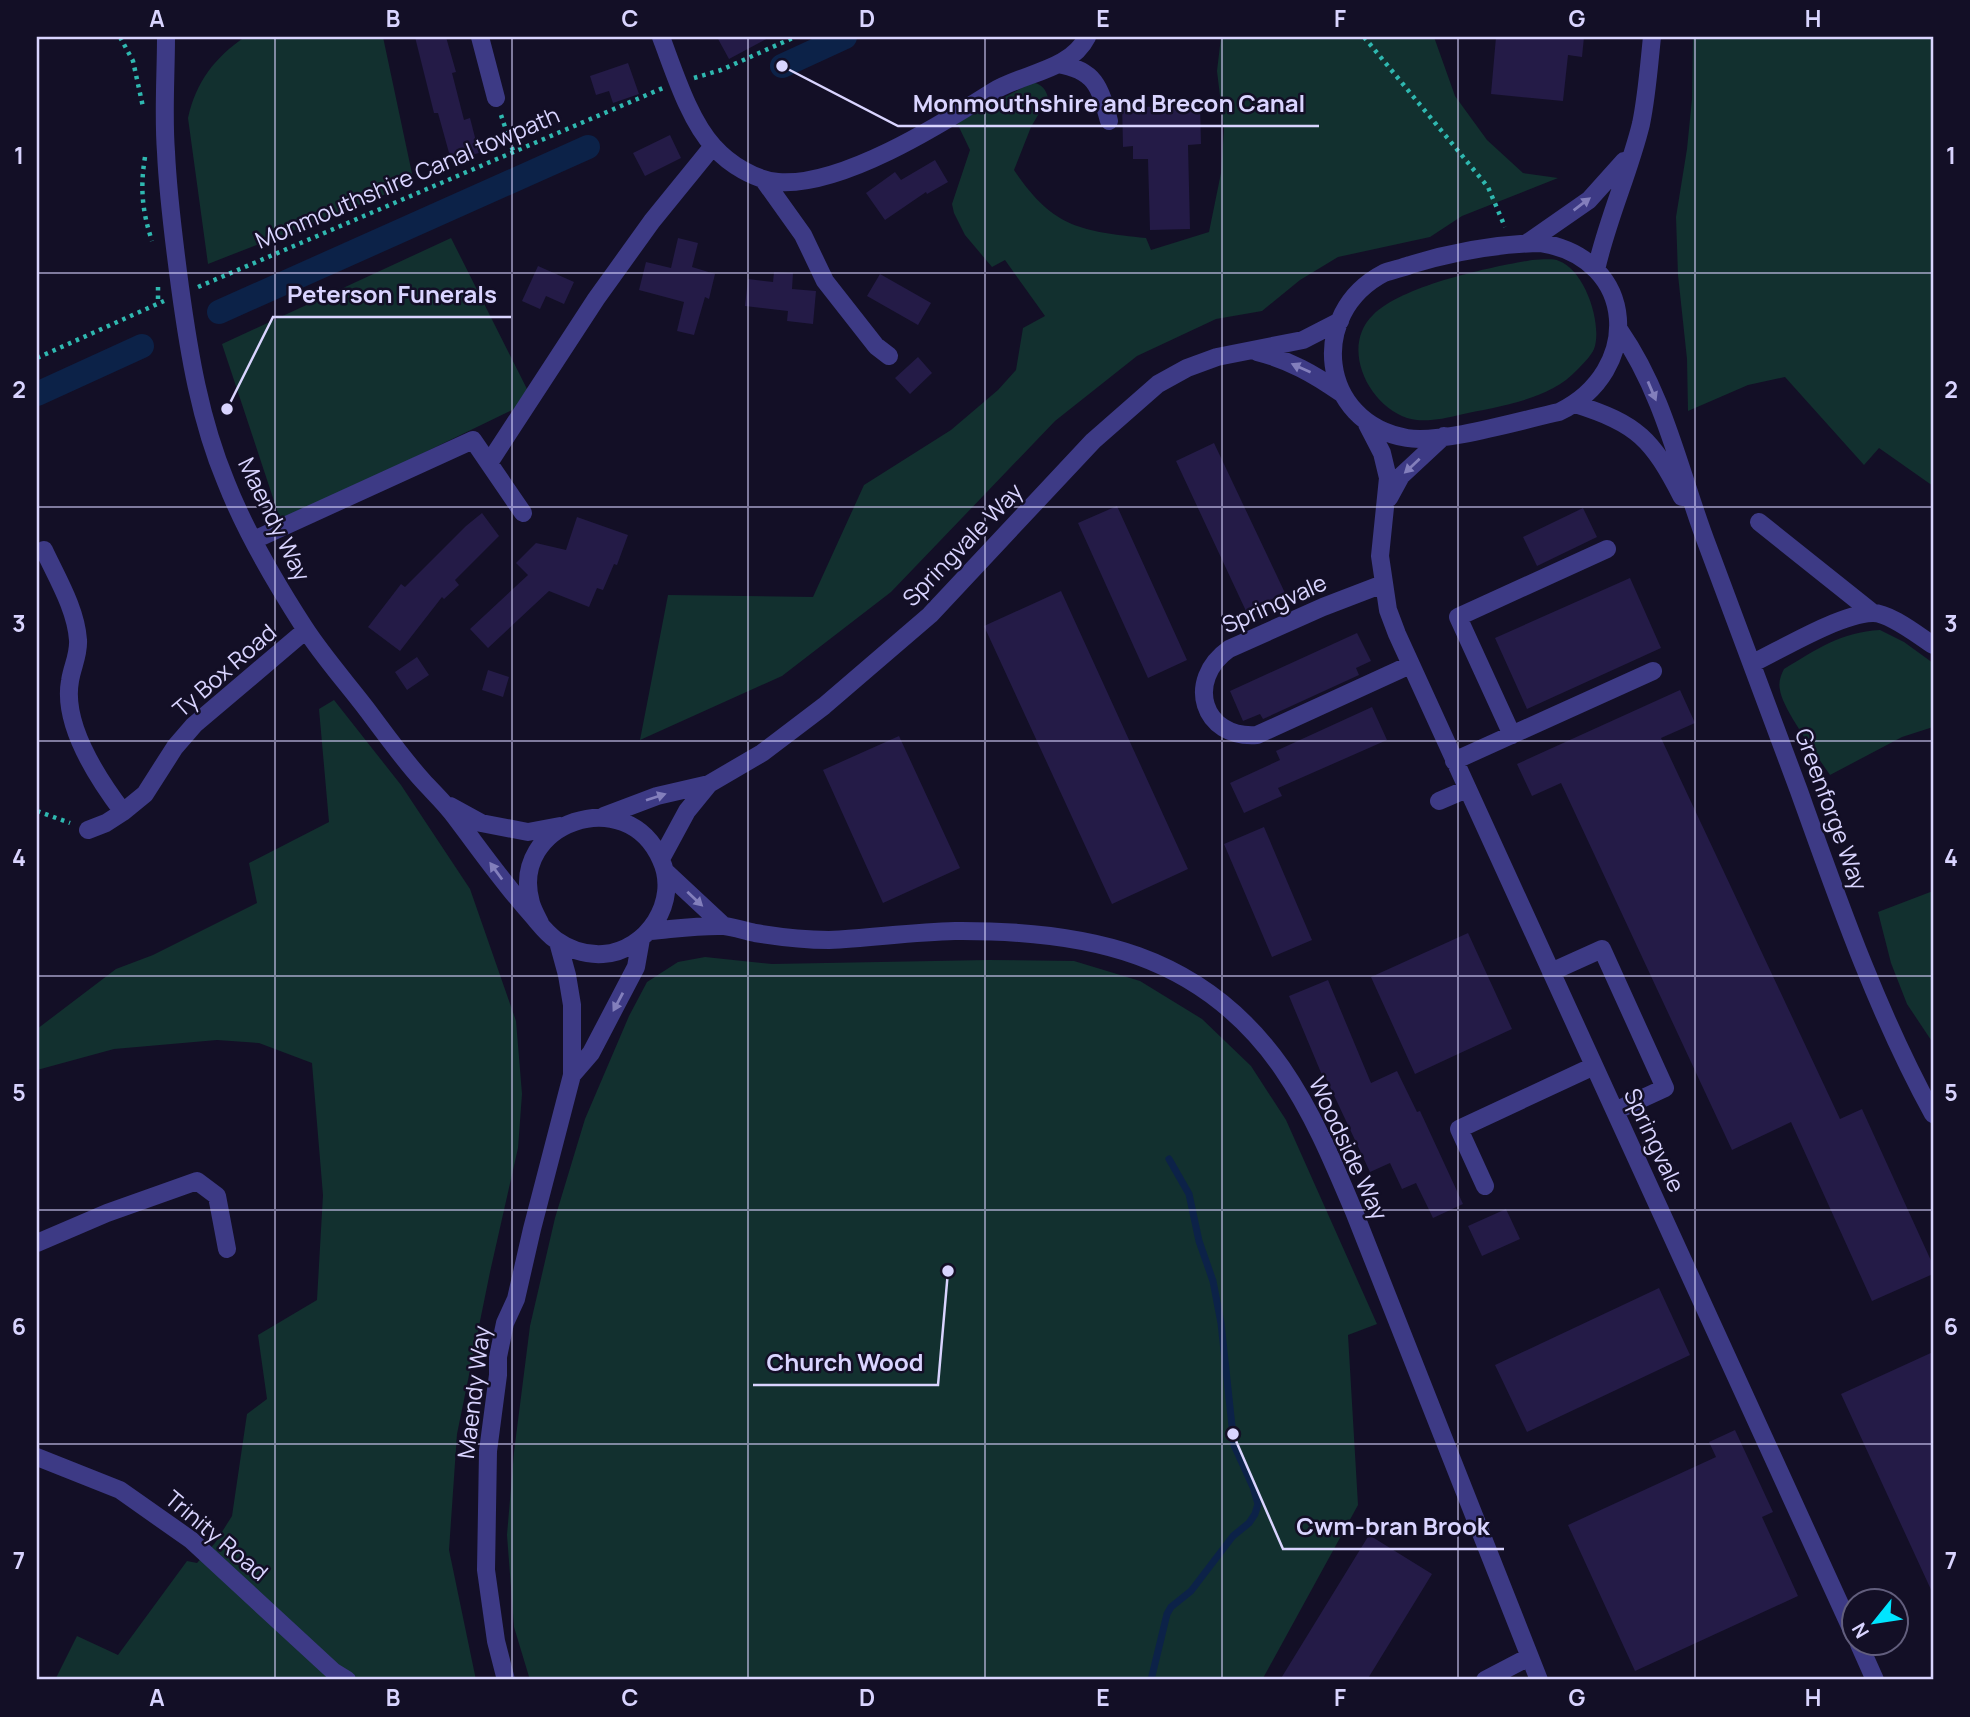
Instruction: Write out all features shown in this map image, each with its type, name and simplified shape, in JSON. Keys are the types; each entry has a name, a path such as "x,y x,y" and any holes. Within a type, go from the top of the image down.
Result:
{"street":[{"name":"Maendy Way","path":"166,37 165,149 187,340 203,409 225,481 254,540 306,630 422,780 447,805 508,888 558,942 577,951 611,953 627,948 645,935 661,913 666,892 663,865"},
{"path":"480,37 496,98"},
{"path":"661,37 679,82 713,146 745,171 762,179 788,183 824,176 906,143 999,88 1058,64 1076,53 1087,37"},
{"name":"Greenforge Way","path":"1596,270 1604,232 1617,201 1640,124 1652,37"},
{"path":"1058,64 1080,68 1093,79 1102,96 1109,121"},
{"path":"489,463 596,299 652,221 713,146"},
{"name":"Greenforge Way","path":"1519,244 1589,200 1612,177 1630,153"},
{"path":"762,179 803,234 825,281 876,346 889,356"},
{"name":"Greenforge Way","path":"1519,244 1557,245 1573,252 1596,270 1615,302 1619,331 1614,354 1590,392 1559,412 1444,436 1410,439 1367,424 1353,409 1334,373 1332,347 1347,306 1362,289 1385,273 1440,256 1519,244"},
{"name":"Springvale Way","path":"604,817 657,796 709,784 762,753 890,651 930,615 1093,440 1157,384 1187,368 1217,357 1303,340 1340,321"},
{"name":"Greenforge Way","path":"1619,331 1637,356 1673,442 1706,543 1753,663 1834,887 1877,995 1926,1090 1933,1114"},
{"name":"Springvale Way","path":"1253,352 1278,357 1312,372 1344,395"},
{"name":"Greenforge Way","path":"1575,404 1616,418 1632,428 1651,446 1667,468 1706,543"},
{"name":"Springvale","path":"1367,424 1382,453 1388,478 1380,556 1383,584 1388,610 1410,665 1840,1604"},
{"name":"Springvale","path":"1387,501 1401,476 1444,436"},
{"path":"254,540 472,440 523,513"},
{"path":"1759,522 1873,612 1900,624 1933,645"},
{"path":"1513,735 1458,617 1607,549"},
{"path":"44,550 71,610 78,640 76,663 69,681 69,703 75,728 104,788 123,812"},
{"name":"Springvale","path":"1383,584 1229,649 1217,657 1209,668 1203,697 1216,723 1228,731 1244,736 1257,735 1410,665"},
{"path":"1753,663 1835,623 1873,612"},
{"name":"Ty Box Road","path":"88,830 123,812 145,793 175,747 194,725 306,630"},
{"path":"1454,761 1653,671"},
{"name":"Springvale Way","path":"663,865 687,811 709,784"},
{"path":"1439,801 1467,789"},
{"name":"Maendy Way","path":"447,805 481,823 528,832 563,826 583,818 604,817"},
{"path":"604,817 622,821 639,830 652,843 663,865 724,926"},
{"name":"Maendy Way","path":"540,923 531,903 531,869 545,840 563,826"},
{"name":"Woodside Way","path":"645,935 724,926 791,938 827,940 954,931 1075,938 1116,947 1152,960 1185,977 1225,1004 1256,1035 1282,1068 1323,1139 1539,1680"},
{"name":"Maendy Way","path":"572,1075 591,1053 636,967 645,935"},
{"name":"Maendy Way","path":"506,1680 496,1641 486,1570 488,1451 498,1357 505,1323 516,1299 572,1075 572,1005 568,975 558,942"},
{"path":"1551,972 1602,949 1665,1088 1615,1111"},
{"path":"1485,1186 1459,1129 1594,1066"},
{"path":"37,1243 107,1213 197,1181 217,1196 227,1249"},
{"name":"Trinity Road","path":"37,1457 120,1490 191,1540 334,1672 346,1680"},
{"path":"1485,1680 1529,1657"},
{"path":"1865,1658 1875,1680"}],"path":[{"name":"Monmouthshire Canal towpath","path":"37,358 513,151 679,82 721,70 795,37"},
{"path":"1364,37 1488,187 1519,244"},
{"path":"496,98 513,151"},
{"path":"37,811 88,830"}],"green space":[{"path":"245,37 383,37 414,183 208,264 188,118 196,93 208,72 225,53"},
{"path":"1221,37 1434,37 1455,96 1487,140 1523,173 1558,178 1462,216 1430,237 1338,257 1300,280 1262,311 1216,319 1137,356 1055,421 891,592 782,676 640,740 668,595 813,597 864,485 951,430 998,390 1016,370 1023,328 1045,316 1005,260 992,267 965,235 954,213 952,204 970,150 957,123 1033,82 1036,83 1045,90 1048,98 1031,127 1014,170 1042,204 1070,223 1086,229 1146,238 1151,250 1209,232 1221,173 1224,129 1217,71"},
{"path":"1693,37 1933,37 1933,486 1879,448 1864,465 1785,377 1748,385 1688,411 1687,359 1678,275 1676,217 1692,99"},
{"path":"451,238 528,391 514,409 281,522 222,344"},
{"path":"1532,260 1556,260 1568,266 1577,275 1590,299 1596,339 1593,352 1577,370 1552,389 1522,401 1440,419 1407,418 1381,401 1370,388 1359,358 1363,328 1373,315 1387,304 1426,286 1494,267"},
{"path":"1880,630 1904,642 1933,663 1933,727 1902,737 1830,775 1801,733 1782,698 1779,684 1781,676 1784,669 1830,643 1853,634"},
{"path":"334,700 401,785 470,889 516,1021 522,1094 518,1148 457,1434 449,1550 476,1680 55,1680 77,1636 118,1655 187,1561 197,1563 215,1543 232,1516 247,1414 267,1399 258,1335 317,1300 323,1195 312,1063 259,1043 217,1040 114,1049 37,1070 37,1029 116,969 153,955 257,903 249,863 329,822 319,709"},
{"path":"1933,891 1933,1043 1907,1004 1891,963 1878,912"},
{"path":"705,957 772,964 1074,961 1140,981 1202,1019 1251,1066 1286,1120 1377,1324 1348,1335 1358,1505 1262,1680 530,1680 514,1627 507,1535 514,1452 530,1326 555,1218 585,1119 629,1016 647,982 678,962"}],"building":[{"path":"415,37 446,37 456,72 452,73 464,120 470,118 479,153 451,160 438,113 434,113"},
{"path":"717,37 770,37 729,59"},
{"path":"1496,37 1584,37 1582,57 1568,55 1563,101 1491,94"},
{"path":"628,63 639,94 613,103 609,91 596,95 590,76"},
{"path":"1122,102 1143,102 1143,107 1200,105 1201,144 1188,145 1190,229 1150,230 1148,159 1133,159 1133,146 1123,147"},
{"path":"670,135 681,158 645,176 633,153"},
{"path":"935,160 948,182 927,194 926,192 885,220 866,193 895,172 901,180"},
{"path":"678,238 698,243 692,267 715,274 709,299 705,297 694,335 677,331 684,302 639,290 646,262 671,268"},
{"path":"538,266 574,282 564,304 546,296 540,309 522,301"},
{"path":"774,272 793,273 792,289 816,291 813,324 787,321 788,311 745,306 748,279 773,282"},
{"path":"880,274 931,303 918,325 867,296"},
{"path":"918,357 932,373 910,394 895,378"},
{"path":"1214,443 1285,593 1246,611 1176,461"},
{"path":"1117,506 1187,660 1148,678 1078,523"},
{"path":"1583,508 1597,537 1537,566 1523,537"},
{"path":"482,513 499,536 455,580 459,585 444,599 442,597 400,651 368,627 401,584 405,587"},
{"path":"577,517 628,535 617,565 614,564 603,590 597,588 589,607 549,591 488,648 470,629 528,575 516,563 536,543 566,550"},
{"path":"1630,578 1661,648 1527,709 1495,638"},
{"path":"1061,591 1188,869 1112,904 984,626"},
{"path":"1357,633 1371,661 1356,668 1359,675 1263,719 1260,714 1243,721 1230,691"},
{"path":"417,657 429,675 407,690 395,672"},
{"path":"488,670 509,677 503,697 482,690"},
{"path":"1680,690 1695,723 1661,738 1840,1119 1862,1109 1933,1265 1933,1274 1872,1301 1791,1122 1732,1150 1561,783 1532,796 1517,764"},
{"path":"1372,707 1387,740 1278,788 1282,796 1244,813 1230,783 1280,760 1276,751"},
{"path":"899,736 960,868 883,903 823,770"},
{"path":"1264,827 1312,940 1272,957 1224,844"},
{"path":"1468,933 1512,1029 1415,1074 1371,977"},
{"path":"1328,980 1371,1083 1397,1071 1417,1112 1420,1111 1463,1204 1433,1218 1416,1183 1402,1189 1390,1163 1370,1172 1324,1074 1322,1075 1289,996"},
{"path":"1506,1209 1520,1239 1482,1256 1468,1226"},
{"path":"1659,1288 1690,1355 1527,1432 1495,1365"},
{"path":"1933,1352 1933,1594 1841,1394"},
{"path":"1735,1430 1773,1512 1762,1517 1798,1596 1635,1671 1568,1525 1716,1457 1709,1442"},
{"path":"1369,1535 1432,1574 1367,1680 1280,1680"}],"waterway":[{"path":"782,66 845,37"},
{"path":"219,312 588,147"},
{"path":"37,394 142,346"},
{"path":"1151,1680 1171,1607 1191,1591 1233,1536 1249,1523 1258,1504 1234,1445 1221,1323 1213,1281 1199,1241 1189,1194 1169,1159"}],"place":[{"name":"Monmouthshire and Brecon Canal","path":"782,66"},
{"name":"Peterson Funerals","path":"227,409"},
{"name":"Church Wood","path":"948,1271"},
{"name":"Cwm-bran Brook","path":"1233,1434"}]}
